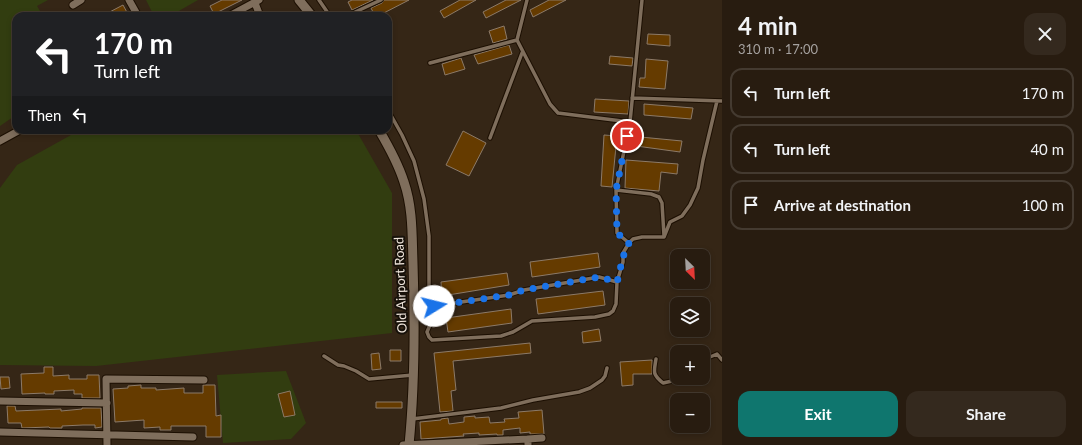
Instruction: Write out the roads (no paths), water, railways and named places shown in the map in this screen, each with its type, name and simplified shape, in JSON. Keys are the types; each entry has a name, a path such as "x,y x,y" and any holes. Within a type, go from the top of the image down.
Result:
{"main road":[{"path":"299,0 309,12"},
{"name":"Old Airport Road","path":"381,134 394,156 405,183 411,214 415,307 414,375 409,445"}],"street":[{"path":"73,5 81,0"},
{"path":"129,0 136,12"},
{"path":"236,12 257,1 259,12"},
{"path":"0,141 13,134"},
{"path":"107,445 106,379 204,380"},
{"path":"0,401 107,403"},
{"path":"0,432 192,437"},
{"path":"403,445 528,442 542,438"}],"lane":[{"path":"319,0 327,12"},
{"path":"355,12 381,0"},
{"path":"527,0 516,40 550,104 558,113 630,122"},
{"path":"629,243 617,233 616,190 630,122 642,0"},
{"path":"430,64 516,40"},
{"path":"490,138 522,53"},
{"path":"632,98 720,101 703,160 698,188 690,205 682,216 670,222 664,237"},
{"path":"392,117 414,161 424,199 429,236 429,285 434,306 433,318 427,332 432,340 501,336 513,332 532,322 595,317 609,314 613,311 616,304 617,282 623,262 623,253 629,243 633,239 642,237 664,237"},
{"path":"616,190 650,194 659,197 662,203 664,237"},
{"path":"434,306 509,295 524,290 599,277 617,282"},
{"path":"710,357 717,354 722,360"},
{"path":"324,356 338,365 356,371 369,379 414,375"},
{"path":"656,359 654,373 656,377 663,383 670,381"},
{"path":"412,419 501,408 533,400 579,392 590,388 602,380 605,376 607,368"}]}
